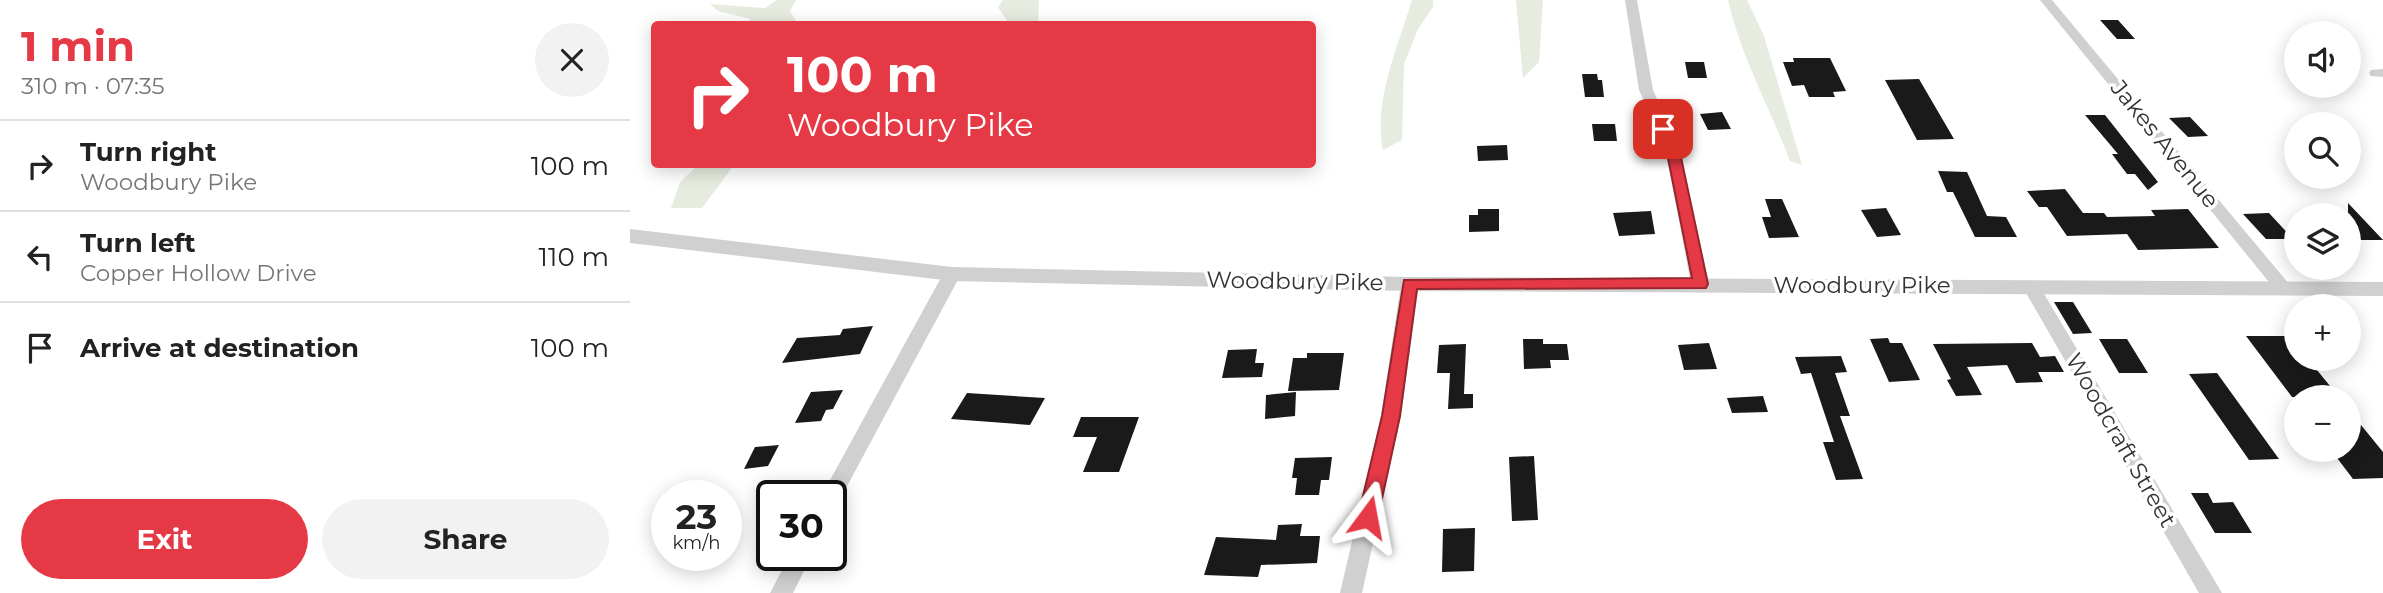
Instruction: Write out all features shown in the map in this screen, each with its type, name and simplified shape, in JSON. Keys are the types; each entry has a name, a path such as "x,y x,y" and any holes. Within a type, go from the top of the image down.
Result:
{"street":[{"path":"1631,0 1646,90 1672,148 1700,284"},
{"name":"Jakes Avenue","path":"2046,0 2283,288"},
{"name":"Woodbury Pike","path":"630,236 952,274 1409,284 2383,289"},
{"path":"840,480 952,274"},
{"path":"1350,593 1391,416 1409,284"},
{"name":"Woodcraft Street","path":"2031,286 2211,593"},
{"path":"781,593 793,571"}],"shaded area":[{"path":"777,0 796,0 790,11 796,21 749,21 750,19 718,11 710,4 765,8"},
{"path":"1003,0 1039,0 1038,21 1007,21 998,7"},
{"path":"1412,0 1433,0 1433,7 1418,29 1404,64 1402,140 1383,150 1381,112 1384,93"},
{"path":"1516,0 1543,0 1539,62 1523,78"},
{"path":"1728,0 1747,0 1764,36 1802,165 1790,161 1748,63"},
{"path":"695,168 732,168 702,208 671,208 680,182"}],"building":[{"path":"2100,20 2118,20 2135,39 2117,39"},
{"path":"1793,58 1830,58 1846,91 1833,92 1835,97 1809,97 1804,85 1792,86 1783,62 1794,62"},
{"path":"1685,62 1704,62 1707,78 1688,78"},
{"path":"1582,74 1597,74 1598,80 1602,80 1604,97 1585,97"},
{"path":"1919,79 1954,139 1917,140 1885,80"},
{"path":"1722,112 1731,129 1708,130 1700,114"},
{"path":"2085,115 2105,115 2158,182 2148,190 2135,174 2127,174 2112,154 2118,154"},
{"path":"2190,117 2208,136 2188,137 2169,118"},
{"path":"1592,124 1615,124 1617,141 1594,141"},
{"path":"1507,145 1508,160 1478,161 1477,146"},
{"path":"1938,171 1967,172 1987,216 2006,217 2017,237 1975,237 1953,192 1947,192"},
{"path":"2065,189 2083,213 2104,213 2107,217 2155,216 2151,210 2188,209 2219,248 2138,250 2127,234 2067,236 2047,207 2039,207 2027,191"},
{"path":"1765,199 1782,199 1799,237 1769,238 1762,217 1771,217"},
{"path":"1886,208 1901,235 1877,237 1861,210"},
{"path":"1478,209 1499,209 1499,231 1469,232 1469,215 1478,215"},
{"path":"1651,211 1655,234 1619,236 1613,213"},
{"path":"2269,213 2284,229 2284,239 2266,239 2243,214"},
{"path":"2361,217 2383,240 2361,240"},
{"path":"2054,302 2073,302 2092,333 2073,334"},
{"path":"873,326 860,354 782,363 797,338 840,335 843,329"},
{"path":"2246,336 2284,336 2284,371 2318,371 2329,385 2284,386"},
{"path":"1888,338 1890,343 1902,343 1920,380 1889,382 1870,339"},
{"path":"1523,339 1543,339 1543,344 1567,344 1569,360 1550,360 1551,368 1524,369"},
{"path":"2099,339 2127,339 2148,373 2119,373"},
{"path":"1709,343 1717,369 1684,370 1678,345"},
{"path":"2032,343 2040,357 2055,356 2064,372 2038,372 2043,382 2016,383 2007,365 1967,367 1982,395 1956,396 1947,380 1951,379 1933,344"},
{"path":"1466,344 1464,394 1473,394 1473,408 1448,409 1450,373 1437,373 1439,345"},
{"path":"1257,349 1255,363 1264,363 1262,377 1222,378 1228,350"},
{"path":"1307,353 1344,353 1339,390 1288,391 1293,358 1307,358"},
{"path":"1841,356 1847,372 1835,373 1850,416 1840,416 1863,479 1836,480 1823,442 1834,442 1811,373 1801,374 1795,357"},
{"path":"2217,373 2279,459 2249,460 2189,374"},
{"path":"843,390 833,409 826,410 821,421 795,423 811,392"},
{"path":"1296,392 1295,416 1265,419 1266,395"},
{"path":"967,393 1045,398 1030,425 951,419"},
{"path":"1763,396 1768,412 1732,413 1727,398"},
{"path":"1081,417 1139,417 1119,472 1083,472 1097,437 1073,437"},
{"path":"2361,425 2383,452 2383,478 2353,479 2340,462 2361,462"},
{"path":"779,445 768,466 744,469 755,447"},
{"path":"1534,456 1538,520 1512,521 1509,457"},
{"path":"1332,457 1329,480 1321,480 1319,495 1295,495 1297,478 1292,478 1295,458"},
{"path":"2191,493 2208,493 2213,503 2233,502 2252,533 2215,533"},
{"path":"1302,524 1300,536 1320,536 1317,563 1261,565 1258,577 1204,575 1216,537 1276,540 1278,525"},
{"path":"1475,528 1474,571 1442,572 1443,529"}],"route":[{"path":"1368,517 1391,416 1409,284 1700,284 1672,148 1663,129"}]}
